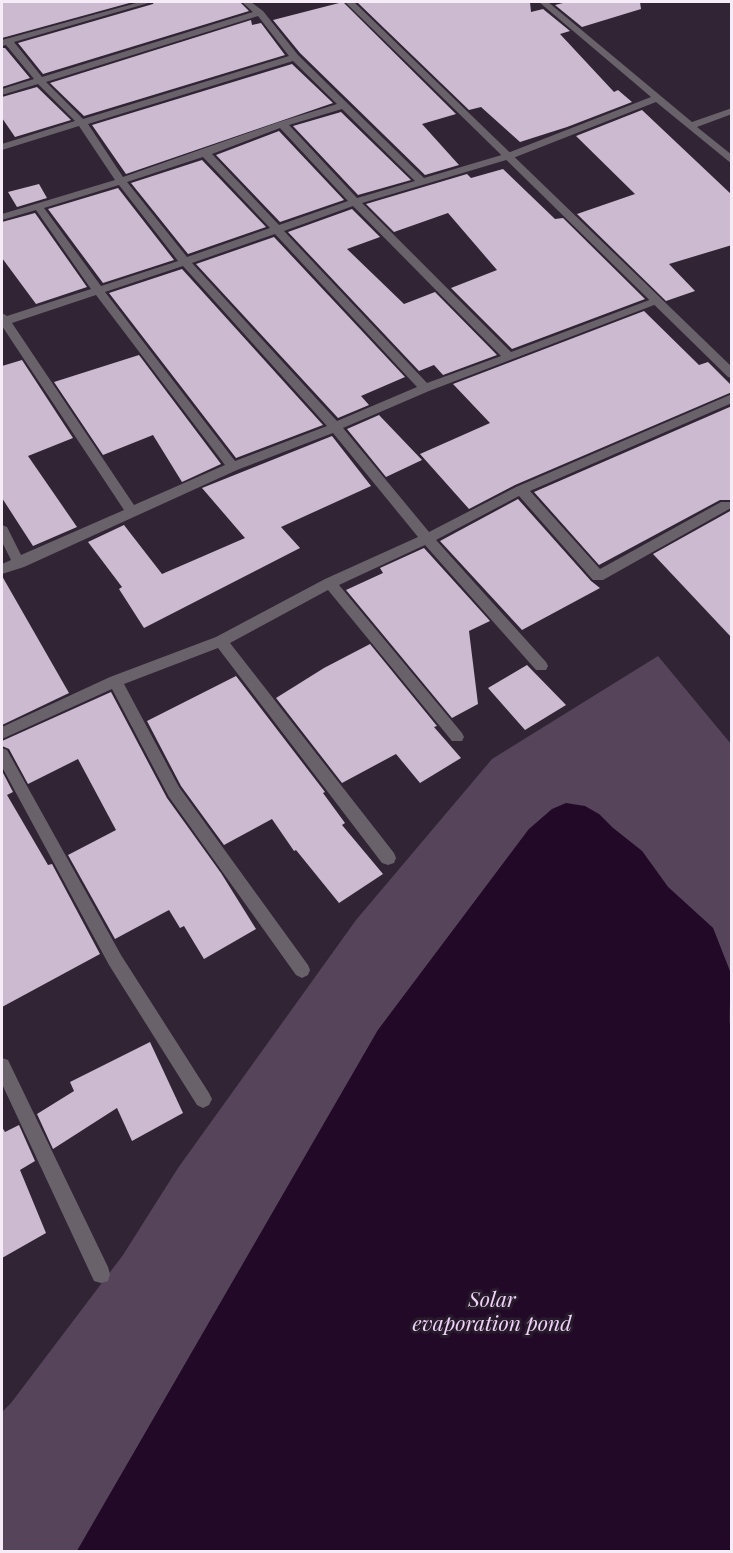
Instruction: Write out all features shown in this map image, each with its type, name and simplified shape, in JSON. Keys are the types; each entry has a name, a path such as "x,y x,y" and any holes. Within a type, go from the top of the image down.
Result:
{"street":[{"path":"148,2 5,42 82,123 121,181 185,262 335,427 427,539 541,666"},
{"path":"246,2 260,14 295,57 422,182"},
{"path":"349,2 732,374"},
{"path":"543,2 732,161"},
{"path":"2,92 260,14"},
{"path":"2,147 295,57"},
{"path":"132,512 2,320 185,262 355,202 509,156 658,98"},
{"path":"2,217 121,181 282,124 345,105"},
{"path":"690,126 732,111"},
{"path":"282,124 355,202 508,356"},
{"path":"205,153 424,388"},
{"path":"38,206 98,290 233,467"},
{"path":"2,570 233,467 335,427 424,388 656,302"},
{"path":"2,733 115,681 221,641 330,583 427,539 521,490 732,398"},
{"path":"521,490 598,576 726,505"},
{"path":"2,530 19,563"},
{"path":"330,583 457,737"},
{"path":"221,641 388,858"},
{"path":"115,681 174,792 302,970"},
{"path":"2,754 115,960 203,1099"},
{"path":"2,1066 101,1274"}],"shaded area":[{"path":"658,656 731,744 731,974 713,928 668,887 642,851 599,814 529,829 378,1030 77,1551 2,1552 2,1412 123,1255 178,1168 356,920 492,759"}],"water":[{"name":"Solar evaporation pond","path":"566,803 585,806 599,814 642,851 668,887 713,928 731,974 729,1021 732,1032 731,1551 77,1551 378,1030 529,829 552,809"}],"building":[{"path":"2,2 133,2 2,38"},
{"path":"154,2 240,2 249,11 43,74 18,43 153,4"},
{"path":"343,2 456,114 422,124 459,165 425,175 300,53 273,20"},
{"path":"357,2 530,2 531,12 543,9 570,31 560,34 614,92 618,90 632,102 520,142 481,107 469,110"},
{"path":"567,2 640,2 641,9 582,27 555,5"},
{"path":"251,20 252,25 261,23 285,55 84,116 50,83"},
{"path":"2,48 5,48 30,78 2,87"},
{"path":"292,64 333,103 126,174 92,125"},
{"path":"37,87 71,120 15,137 2,118 2,97"},
{"path":"642,110 732,195 732,245 669,264 695,291 666,301 577,214 635,194 576,136"},
{"path":"341,112 411,180 358,195 293,126"},
{"path":"279,131 344,200 280,222 216,155"},
{"path":"202,160 266,227 188,254 131,183"},
{"path":"503,169 555,219 563,218 645,299 512,349 451,288 497,270 448,213 394,232 366,204 467,174 471,178"},
{"path":"39,184 47,198 17,207 8,192"},
{"path":"118,188 174,260 103,283 48,209"},
{"path":"352,209 380,237 347,249 404,304 435,292 497,355 443,375 434,365 419,371 288,232"},
{"path":"35,213 87,287 36,304 2,258 2,222"},
{"path":"274,237 405,377 361,396 369,405 338,418 196,264"},
{"path":"182,269 323,425 236,458 109,293"},
{"path":"644,311 699,365 708,362 732,386 732,392 515,485 469,509 420,454 490,423 453,384"},
{"path":"139,355 221,464 182,482 153,435 103,455 54,382"},
{"path":"22,360 73,438 28,456 77,527 33,546 2,498 2,366"},
{"path":"732,406 732,500 720,500 599,565 534,492"},
{"path":"379,415 422,460 386,477 347,429"},
{"path":"332,436 371,486 281,527 300,548 144,628 119,589 122,587 88,542 124,525 162,574 245,538 202,488"},
{"path":"518,499 591,581 600,588 522,630 440,541"},
{"path":"732,510 732,638 653,554"},
{"path":"424,548 490,621 469,631 478,704 452,718 346,590 383,573 380,568"},
{"path":"2,576 69,693 2,725"},
{"path":"370,644 461,758 420,783 396,754 342,783 276,698 324,668"},
{"path":"527,665 566,705 525,730 488,688"},
{"path":"236,676 325,792 323,793 345,823 342,825 383,874 339,903 296,850 294,851 272,819 224,845 181,786 147,721"},
{"path":"111,692 167,798 221,873 256,929 204,959 184,926 180,928 169,910 115,939 68,855 116,830 78,759 28,784 9,749 2,746 2,741"},
{"path":"2,771 13,792 7,795 48,865 52,864 100,954 2,1007"},
{"path":"150,1042 183,1113 132,1141 117,1108 53,1149 37,1114 74,1091 70,1082"},
{"path":"19,1125 35,1161 20,1170 46,1233 2,1258 2,1127 5,1132"}]}
